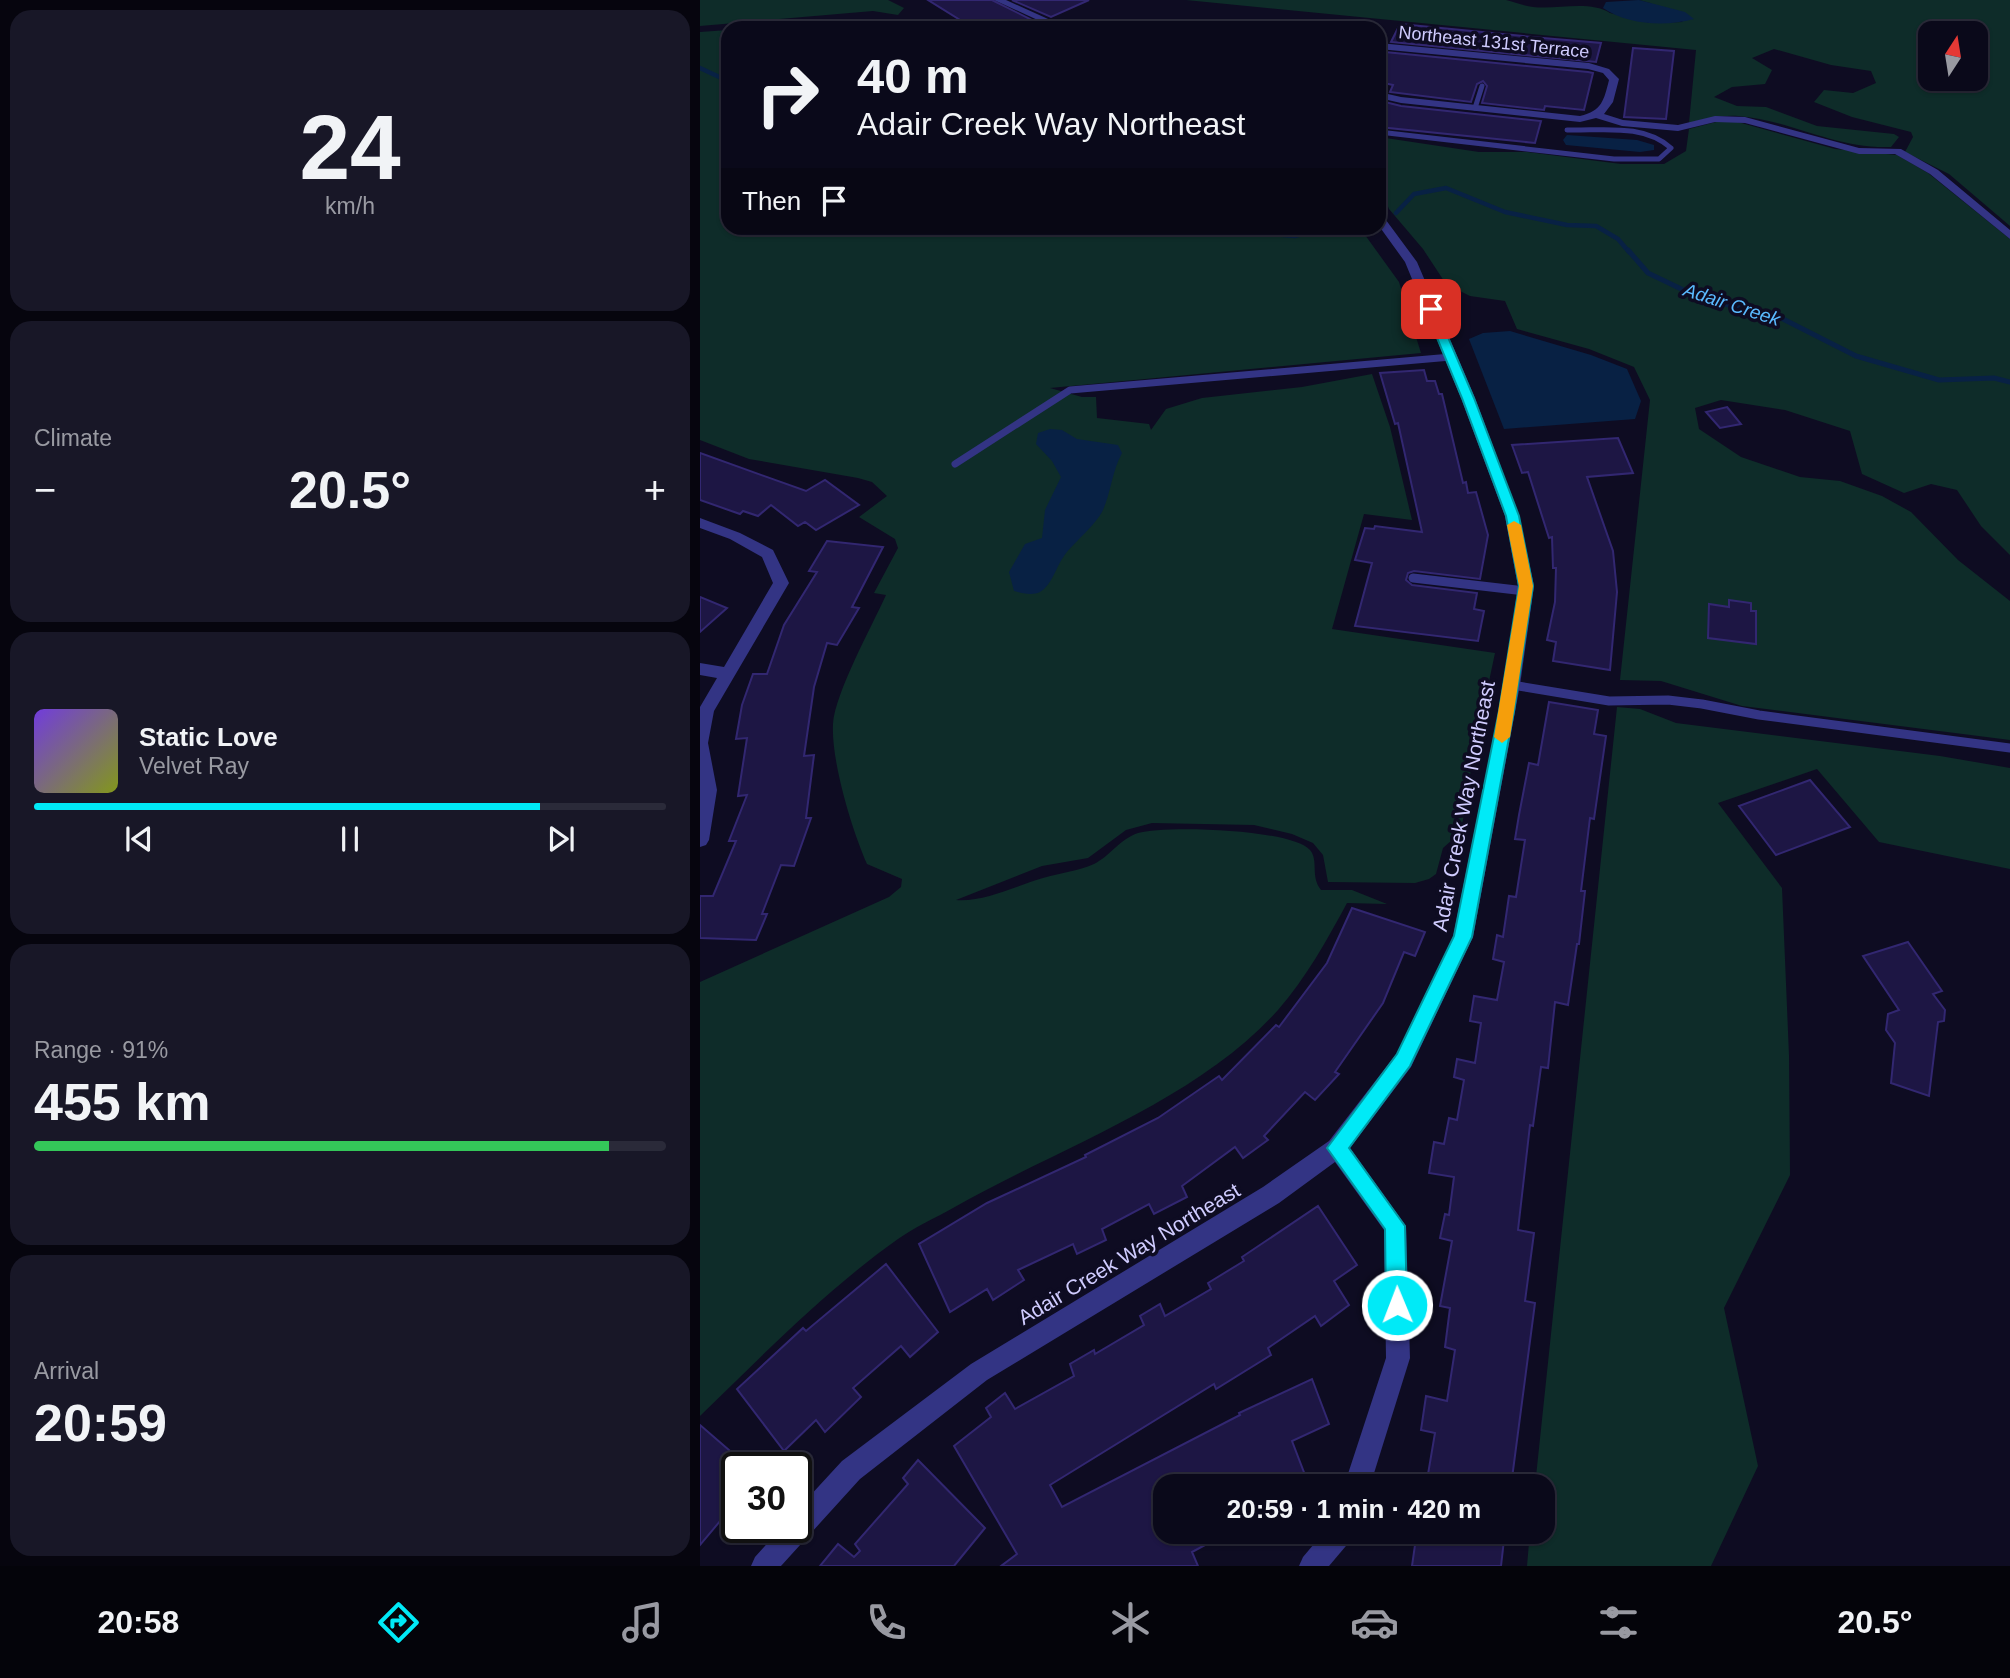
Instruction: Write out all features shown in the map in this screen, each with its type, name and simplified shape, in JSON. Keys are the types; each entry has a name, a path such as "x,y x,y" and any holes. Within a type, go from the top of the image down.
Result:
{"street":[{"path":"998,0 1047,21"},
{"name":"Northeast 131st Terrace","path":"1386,47 1589,66 1606,71 1614,79 1606,110 1599,116"},
{"path":"1386,97 1580,119 1599,116 1622,123 1678,128 1715,119 1745,120 1859,151 1897,151 1934,172 2010,236"},
{"name":"Adair Creek Way Northeast","path":"764,1566 851,1470 979,1372 1271,1195 1337,1148 1404,1060 1463,937 1511,685 1525,591 1512,516 1411,262 1386,228"},
{"path":"700,523 735,536 768,554 780,583 706,711 700,744 708,790 700,840"},
{"path":"700,669 727,673"},
{"path":"1337,1148 1395,1226 1398,1358 1361,1474"},
{"path":"1312,1566 1331,1544"}],"lane":[{"path":"1475,108 1482,86"},
{"path":"1386,133 1614,159 1659,159 1671,148 1664,139 1648,133 1567,130"},
{"path":"955,464 1070,390 1451,357"},
{"path":"1413,578 1525,591"},
{"path":"1511,685 1609,701 1668,700 1702,704 1759,715 2010,748"}],"green space":[{"path":"700,0 888,0 904,8 898,15 873,11 758,21 721,21 721,24 700,26"},
{"path":"1186,0 1506,0 1542,8 1592,7 1650,23 1683,22 1650,3 1639,0 2010,0 2010,226 1949,174 1905,152 1913,137 1911,132 1852,117 1814,102 1824,90 1853,93 1876,83 1871,71 1831,65 1774,49 1752,58 1772,70 1765,84 1732,87 1714,97 1737,106 1766,107 1817,126 1894,134 1899,137 1891,147 1850,144 1776,123 1738,116 1689,123 1696,50"},
{"path":"876,19 881,21 849,21"},
{"path":"721,30 721,235 1365,235 1399,282 1421,353 1050,388 1082,397 1096,397 1097,418 1149,424 1151,430 1166,409 1202,398 1302,387 1372,374 1390,427 1412,520 1364,514 1332,629 1495,653 1473,757 1461,832 1443,848 1436,874 1429,879 1415,883 1328,882 1323,855 1313,843 1292,834 1254,825 1152,823 1126,830 1088,858 1042,866 956,900 978,899 1088,866 1100,861 1126,839 1138,833 1200,829 1255,833 1299,843 1313,854 1316,879 1321,890 1352,890 1387,904 1347,903 1316,958 1288,998 1245,1042 1208,1071 1124,1121 994,1186 898,1239 820,1301 700,1416 700,982 889,897 901,887 902,879 867,864 844,795 833,739 835,711 840,695 886,595 874,593 898,548 895,539 859,517 887,496 872,482 749,459 700,440 700,32"},
{"path":"1734,121 1835,149 1897,155 1928,173 2010,239 2010,555 1981,526 1957,490 1931,484 1904,493 1862,474 1850,431 1785,410 1721,400 1695,408 1699,429 1741,457 1800,477 1840,481 1882,496 1911,512 1958,560 2010,601 2010,740 1742,706 1661,681 1620,680 1650,400 1634,367 1589,349 1517,329 1505,301 1470,296 1446,284 1423,249 1389,209 1386,201 1386,138 1479,152 1527,152 1621,164 1664,164 1686,151 1689,129 1716,122"},
{"path":"1617,707 1640,709 1676,723 1940,756 2010,768 2010,869 1879,842 1817,769 1718,803 1782,888 1789,1055 1790,1175 1724,1308 1758,1466 1711,1566 1527,1566 1529,1544 1555,1544 1555,1474 1536,1474"}],"water":[{"path":"1639,0 1685,12 1694,19 1647,23 1624,18 1603,8 1606,2"},
{"path":"1567,135 1637,140 1654,145 1654,150 1640,152 1566,145 1563,140"},
{"path":"1510,331 1591,355 1627,369 1641,401 1635,419 1504,429 1469,339 1483,333"},
{"path":"1050,429 1062,430 1077,439 1118,445 1122,453 1100,516 1064,556 1044,589 1030,594 1014,591 1009,572 1025,544 1042,538 1045,510 1061,477 1052,461 1036,444 1038,433"}],"building":[{"path":"928,0 992,0 1034,21 962,21"},
{"path":"1012,0 1089,0 1051,17"},
{"path":"1400,24 1601,43 1596,62 1391,42"},
{"path":"1633,48 1674,51 1666,119 1624,117"},
{"path":"1386,52 1593,73 1584,110 1545,106 1544,110 1482,103 1487,86 1483,81 1477,84 1471,102 1390,92 1393,85 1386,84"},
{"path":"1386,102 1541,121 1535,143 1386,128"},
{"path":"1424,370 1427,381 1435,381 1439,394 1442,394 1463,483 1466,482 1468,493 1476,492 1488,535 1480,579 1414,571 1408,573 1406,580 1412,585 1477,593 1474,609 1484,611 1478,641 1355,626 1372,563 1355,560 1365,528 1374,529 1375,526 1422,532 1398,423 1395,424 1380,373"},
{"path":"1727,407 1741,424 1720,428 1706,412"},
{"path":"1618,438 1633,473 1587,477 1613,551 1617,592 1610,670 1553,661 1556,642 1547,640 1555,602 1556,568 1553,568 1552,537 1549,538 1528,472 1522,473 1512,445"},
{"path":"700,453 806,491 825,480 859,505 816,530 805,522 798,526 771,505 758,516 743,511 740,514 700,500"},
{"path":"827,541 883,547 852,607 859,608 837,645 827,643 814,687 804,756 814,755 806,818 811,818 794,866 781,865 762,914 767,914 756,940 700,938 700,896 713,896 736,841 729,841 747,795 738,796 747,738 736,739 742,705 753,674 767,674 784,625 817,572 809,571"},
{"path":"700,597 727,608 700,632"},
{"path":"1729,600 1751,603 1751,611 1756,611 1756,644 1708,638 1709,604 1729,607"},
{"path":"1549,702 1598,710 1594,734 1606,736 1594,819 1590,818 1581,891 1585,891 1579,944 1568,1005 1555,1002 1548,1068 1541,1067 1533,1126 1530,1125 1518,1230 1534,1233 1525,1301 1535,1303 1513,1474 1428,1474 1435,1433 1421,1430 1426,1396 1447,1401 1455,1350 1445,1347 1450,1308 1440,1306 1452,1241 1440,1238 1445,1214 1449,1215 1454,1177 1429,1173 1434,1142 1444,1144 1449,1118 1457,1120 1464,1080 1454,1077 1457,1059 1475,1063 1481,1023 1470,1021 1474,996 1497,1000 1504,962 1493,959 1497,935 1503,937 1509,896 1516,897 1525,840 1515,839 1519,815 1529,763 1538,765"},
{"path":"1810,780 1850,827 1776,855 1739,806"},
{"path":"1352,908 1425,932 1415,956 1404,952 1383,1003 1335,1072 1339,1074 1315,1100 1305,1092 1264,1136 1268,1140 1243,1158 1235,1147 1182,1186 1187,1197 1154,1214 1149,1204 1102,1229 1106,1240 1077,1254 1073,1244 1018,1270 1024,1280 993,1300 987,1289 950,1312 919,1244 987,1203 1086,1157 1085,1155 1158,1118 1219,1076 1222,1080 1276,1025 1279,1027 1327,963"},
{"path":"1908,942 1942,991 1933,994 1945,1010 1944,1021 1938,1022 1929,1096 1891,1083 1895,1043 1886,1030 1888,1014 1899,1010 1863,956"},
{"path":"1318,1206 1357,1265 1334,1281 1349,1305 1321,1326 1315,1316 1268,1348 1271,1355 1216,1389 1214,1384 1050,1485 1062,1507 1240,1415 1239,1413 1312,1379 1329,1424 1292,1441 1305,1474 1153,1474 1153,1544 1207,1544 1192,1552 1198,1566 1001,1566 1017,1554 954,1446 991,1417 986,1408 1005,1393 1015,1409 1074,1376 1070,1364 1094,1350 1095,1354 1144,1325 1140,1316 1160,1304 1165,1316 1211,1289 1208,1283 1244,1261 1242,1257"},
{"path":"886,1264 938,1332 910,1357 901,1346 853,1388 861,1397 825,1432 816,1420 784,1451 737,1389 803,1328 806,1331"},
{"path":"700,1425 731,1452 721,1452 721,1520 700,1545"},
{"path":"918,1460 985,1528 954,1566 820,1566 838,1544 854,1557 860,1551 855,1544 908,1484 903,1478"},
{"path":"1415,1544 1504,1544 1501,1566 1412,1566"}],"waterway":[{"name":"Adair Creek","path":"700,68 721,78"},
{"name":"Adair Creek","path":"1396,213 1414,194 1446,188 1505,212 1567,225 1596,226 1618,239 1629,252"},
{"name":"Adair Creek","path":"1284,235 1298,235"},
{"name":"Adair Creek","path":"1628,250 1648,273 1700,298 1781,318 1856,356 1939,380 1994,378 2010,382"}],"slow traffic":[{"path":"1502,737 1526,586 1514,525"}],"route":[{"path":"1397,1305 1395,1226 1337,1148 1404,1060 1463,937 1507,711 1526,586 1512,516 1431,309"}]}
